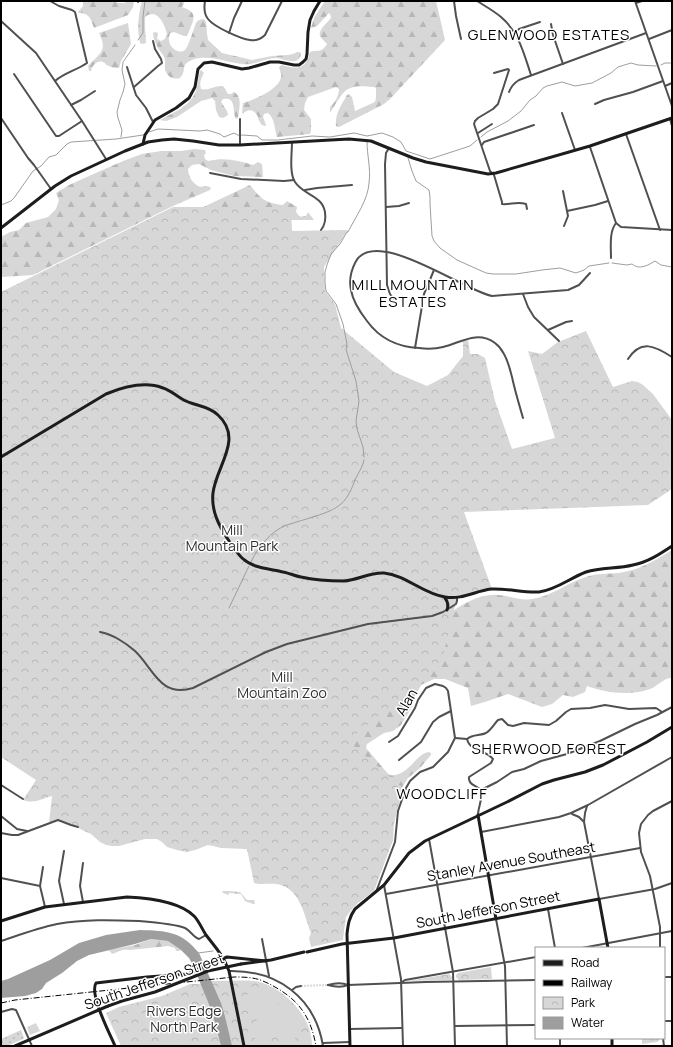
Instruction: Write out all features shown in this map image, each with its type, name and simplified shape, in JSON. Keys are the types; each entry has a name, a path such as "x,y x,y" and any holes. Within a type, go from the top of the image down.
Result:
{"street":[{"path":"50,1 75,12 87,63 55,81"},
{"path":"204,1 204,9 208,19 218,28 250,40 261,38 266,32 282,1"},
{"path":"229,33 242,1"},
{"path":"143,144 145,135 157,118 182,104 189,98 195,87 198,69 204,63 212,62 238,69 246,69 276,62 297,65 303,62 306,58 310,20 320,1"},
{"path":"454,1 462,39"},
{"path":"477,1 500,16 515,32 531,75"},
{"path":"642,1 635,2 672,106"},
{"path":"1,21 36,53 97,143 106,159"},
{"path":"515,32 540,22"},
{"path":"551,24 553,35 563,64"},
{"path":"648,39 672,30"},
{"path":"509,92 511,87 516,82 531,75 646,33"},
{"path":"134,87 162,63 153,41"},
{"path":"127,67 136,95 146,108 153,122"},
{"path":"494,73 509,70 498,104 493,109 481,116 475,121 474,124 490,171 494,174 502,204 506,205 521,203 526,204 527,209"},
{"path":"14,74 56,135 59,136 82,121"},
{"path":"595,104 663,81"},
{"path":"665,86 672,83"},
{"path":"71,105 95,91"},
{"path":"562,113 575,150"},
{"path":"1,118 51,189"},
{"path":"1,228 70,176 125,151 143,144 158,141 174,139 219,145 240,145 360,139 371,141 426,162 483,173 492,173 590,146 671,118 672,126"},
{"path":"240,119 240,145"},
{"path":"478,133 492,124"},
{"path":"482,145 484,142 534,125"},
{"path":"626,134 660,230"},
{"path":"292,142 292,173 294,180 298,187 318,199 324,207 326,218 321,230"},
{"path":"590,146 616,223 622,227 672,230"},
{"path":"389,148 386,153 385,164 386,252 388,288 390,294 396,302"},
{"path":"210,173 241,179 294,180"},
{"path":"304,191 317,188 352,185"},
{"path":"563,190 567,211 567,219 564,226"},
{"path":"567,211 608,201"},
{"path":"386,207 399,206 409,203"},
{"path":"611,258 611,239 616,223"},
{"path":"523,418 506,357 502,349 491,340 482,337 474,337 437,348 415,348 393,343 376,331 360,311 355,303 352,293 350,282 356,262 359,257 365,253 371,251 386,252 406,257 480,292 498,296 564,290 579,284 590,273"},
{"path":"415,348 424,294 434,270"},
{"path":"523,294 531,312 540,324 559,341"},
{"path":"548,330 572,321"},
{"path":"628,359 636,350 649,346 656,347 672,357"},
{"path":"1,457 106,394 133,386 149,385 160,387 170,391 186,401 212,410 219,415 227,426 229,443 215,482 213,495 215,517 220,527 239,554 246,561 260,568 303,577 344,581 378,573 390,574 445,598 457,598 491,589 529,592 541,591 591,570 640,563 653,558 672,546"},
{"path":"445,598 448,602 447,610"},
{"path":"100,632 112,636 128,646 140,657 157,680 176,690 189,689 266,652 287,644 368,624 426,618 447,610 456,604 457,598"},
{"name":"Alan","path":"389,742 398,736 426,688 435,684 445,687 448,691 451,711"},
{"path":"455,738 467,738 488,732 496,721 500,719 504,720 508,725 513,726 524,723 549,725 571,710 602,706 629,710 656,708 662,712"},
{"path":"481,790 512,772 586,747 672,707"},
{"path":"376,892 376,888 395,842 398,811 406,788 410,781 420,772 433,767 448,752 455,738 451,711 433,722 421,742 399,760"},
{"path":"229,971 252,972 269,976 281,982 292,990 306,1005 319,1030 323,1045 350,1044 347,943 348,925 352,914 357,907 384,885 409,853 429,839 548,781 585,772 603,765 672,727"},
{"path":"467,738 472,746 491,756 493,759 492,763 469,777 470,783 481,790"},
{"path":"480,832 559,817 571,813 672,758"},
{"path":"1,785 23,799"},
{"path":"481,790 478,811 480,832 505,962 507,1046"},
{"path":"660,947 660,927 650,876 640,848 640,828 644,818 651,812 672,801"},
{"path":"588,805 584,822 608,947"},
{"path":"571,813 579,817 584,822"},
{"path":"1,816 17,828 28,832"},
{"path":"1,834 16,835 28,832 58,820 78,827"},
{"path":"429,839 453,972 455,1046"},
{"name":"Stanley Avenue Southeast","path":"386,894 640,848"},
{"path":"64,851 59,883 64,904"},
{"path":"83,864 80,886 83,902"},
{"path":"42,867 40,886 45,907"},
{"path":"1,878 40,886"},
{"name":"South Jefferson Street","path":"15,1046 108,1006 156,992 208,971 241,964 266,961 347,943 394,938 496,919 663,887 672,883"},
{"path":"384,885 401,983 403,1046"},
{"path":"1,921 45,907 127,897 141,897 167,902 183,909 193,915 224,958 229,971 244,1046"},
{"path":"548,909 555,947"},
{"path":"1,940 47,926 71,922 109,920 149,921 185,928 195,938 199,939 206,935"},
{"path":"587,947 672,931"},
{"path":"262,939 269,976"},
{"path":"115,1046 95,999 94,985 96,983 191,973 230,956 266,961"},
{"path":"401,983 404,980 535,956"},
{"path":"348,985 343,983 328,985 344,987 348,985 454,981 535,980"},
{"path":"292,990 301,986"},
{"path":"1,1012 12,1008 15,1009 32,1046"},
{"path":"455,1026 535,1025"},
{"path":"349,1029 402,1028"}],"green space":[{"path":"83,1 115,1 118,3 125,3 126,1 134,1 133,7 128,15 94,28 91,20 86,14 78,12 83,6"},
{"path":"142,1 185,1 182,7 192,13 194,17 187,36 174,32 170,33 169,43 174,50 180,52 185,50 196,23 199,20 204,19 206,22 208,40 222,53 252,60 272,56 288,55 297,52 300,52 300,57 295,61 277,58 247,64 208,58 194,59 186,63 183,74 180,78 172,78 166,73 163,54 158,48 153,33 158,33 157,39 161,41 165,39 167,34 160,18 153,14 149,14 145,17 146,43 140,43 138,22"},
{"path":"325,1 436,1 445,40 384,104 339,127 336,126 337,113 347,95 349,94 352,97 355,111 375,102 376,88 364,86 346,90 330,113 330,107 338,94 339,89 336,87 308,97 304,110 311,119 310,134 277,137 273,121 268,113 264,114 263,117 266,125 262,125 254,112 248,111 243,114 242,113 243,103 265,94 276,86 281,77 280,66 282,65 293,68 300,67 306,62 310,52 321,50 325,47 327,44 321,37 320,31 331,18 330,14 329,13 317,26 311,28 314,18"},
{"path":"128,23 131,44 121,61 119,68 114,68 103,62 99,62 92,67 91,71 89,71 88,66 99,55 103,48 102,39 99,33"},
{"path":"201,70 204,73 200,85 201,89 221,86 224,87 228,94 234,92 237,94 240,104 238,118 236,119 232,102 227,99 223,99 221,102 228,115 223,118 219,117 216,110 215,101 212,98 201,101 177,117 166,121 160,120 180,109 189,102 196,90"},
{"path":"194,149 205,150 205,159 208,161 220,159 253,165 258,162 262,164 263,177 234,176 211,170 199,164 192,165 188,169 192,180 198,186 210,187 210,190 173,206 33,275 1,277 1,237 10,232 19,230 26,223 48,217 56,209 59,200 56,193 69,185 142,154"},
{"path":"250,185 264,200 283,205 287,201 297,207 296,212 300,217 306,216 308,212 314,220 182,220 182,217"},
{"name":"Mill Mountain Park","path":"173,207 291,207 292,231 348,230 324,267 325,291 335,304 341,328 394,372 427,386 448,375 463,356 463,341 468,339 470,354 478,354 485,358 495,401 512,449 555,438 528,351 542,354 558,342 586,331 613,387 632,381 638,382 653,394 672,420 672,489 648,505 464,512 492,589 457,598 441,664 348,741 404,789 397,810 393,840 374,891 358,903 346,917 343,940 311,947 309,938 311,933 303,910 296,896 291,890 284,886 254,883 247,849 221,848 208,845 187,852 167,847 157,839 145,839 119,846 106,845 91,834 78,828 78,826 71,825 60,820 49,823 52,796 35,801 23,800 36,780 1,757 1,292"},
{"path":"672,550 672,678 666,679 650,689 627,693 610,692 587,686 585,692 573,697 563,695 552,704 542,707 508,694 471,706 468,688 445,679 434,679 421,685 415,696 412,707 401,725 393,731 384,733 367,744 366,748 389,775 401,773 424,753 431,753 420,768 408,778 401,789 231,713 451,612 474,599 492,595 532,599 553,592 590,576 626,572 653,561"},
{"path":"222,891 240,892 247,900 254,900 255,904 245,901 241,894 229,893 229,895 223,893"},
{"path":"151,939 168,941 181,950 176,951 175,948 168,946 121,950 112,954 109,950 135,945"},
{"path":"491,967 492,979 459,980 456,977 458,973"},
{"path":"449,974 452,977 450,980 408,981"},
{"path":"211,981 254,981 263,983 280,992 296,1006 307,1022 312,1040 312,1046 231,1046 224,1011"},
{"name":"Rivers Edge North Park","path":"190,984 201,984 212,1012 221,1046 121,1046 106,1013 119,1007 162,996"},
{"path":"262,989 275,991 284,996 267,1019 262,1020 241,1001 249,993"},
{"path":"176,999 184,1018 150,1033 142,1014"},
{"path":"288,1001 296,1010 299,1022 298,1033 292,1043 269,1026 269,1023"},
{"path":"257,1020 273,1033 263,1045 247,1032"},
{"path":"36,1023 40,1031 30,1035 27,1027"},
{"path":"21,1030 23,1039 7,1046 1,1046 1,1039"},
{"path":"186,1031 193,1046 152,1046"},
{"path":"642,1039 659,1039 657,1042 642,1044"}],"water":[{"path":"140,930 166,932 180,936 199,953 221,1003 232,1046 221,1046 212,1012 193,965 189,958 181,950 168,941 151,939 89,955 77,961 46,983 42,989 36,993 25,996 1,998 1,981 50,960 79,943 106,935"}],"waterway":[{"path":"138,40 143,33 145,1"},
{"path":"121,137 122,130 117,112 125,84 122,70 123,62 135,45"},
{"path":"481,137 487,132 508,121 521,111 530,100 547,86 562,82 575,86 592,83 611,73 618,67 631,63 656,66"},
{"path":"661,65 665,63 672,63"},
{"path":"149,132 158,129 207,130 220,134 224,137 234,133 240,136 257,136 262,140 278,140 312,136 330,137 354,133 367,136 382,133 401,142 406,151 430,159 470,146 477,140"},
{"path":"1,205 11,201 14,198 33,171 41,166 49,157 56,155 71,142 116,139 145,134"},
{"path":"364,457 356,421 359,401 356,381 346,349 347,344 343,324 336,304 326,291 325,272 331,254 348,232 366,196 369,178 367,142"},
{"path":"408,158 416,181 429,190 432,236 434,241 440,248 457,260 486,273 493,274 516,274 560,268 576,273 589,266 609,263"},
{"path":"612,263 627,265 632,264 640,267 646,266 655,261 661,265 672,267"},
{"path":"251,562 261,545 281,527 313,517 341,504 350,493 356,477 362,468 364,460"},
{"path":"229,608 249,566"},
{"path":"198,953 213,951"}],"tunnel":[{"path":"301,986 328,985"}],"railway":[{"path":"1,1003 15,1000 234,977 250,978 261,980 284,992 298,1004 311,1027 316,1046"}],"district":[{"name":"GLENWOOD ESTATES","path":"549,34"},
{"name":"MILL MOUNTAIN ESTATES","path":"413,292"},
{"name":"SHERWOOD FOREST","path":"549,748"},
{"name":"WOODCLIFF","path":"442,793"}],"park label":[{"name":"Mill Mountain Zoo","path":"282,684"}]}
